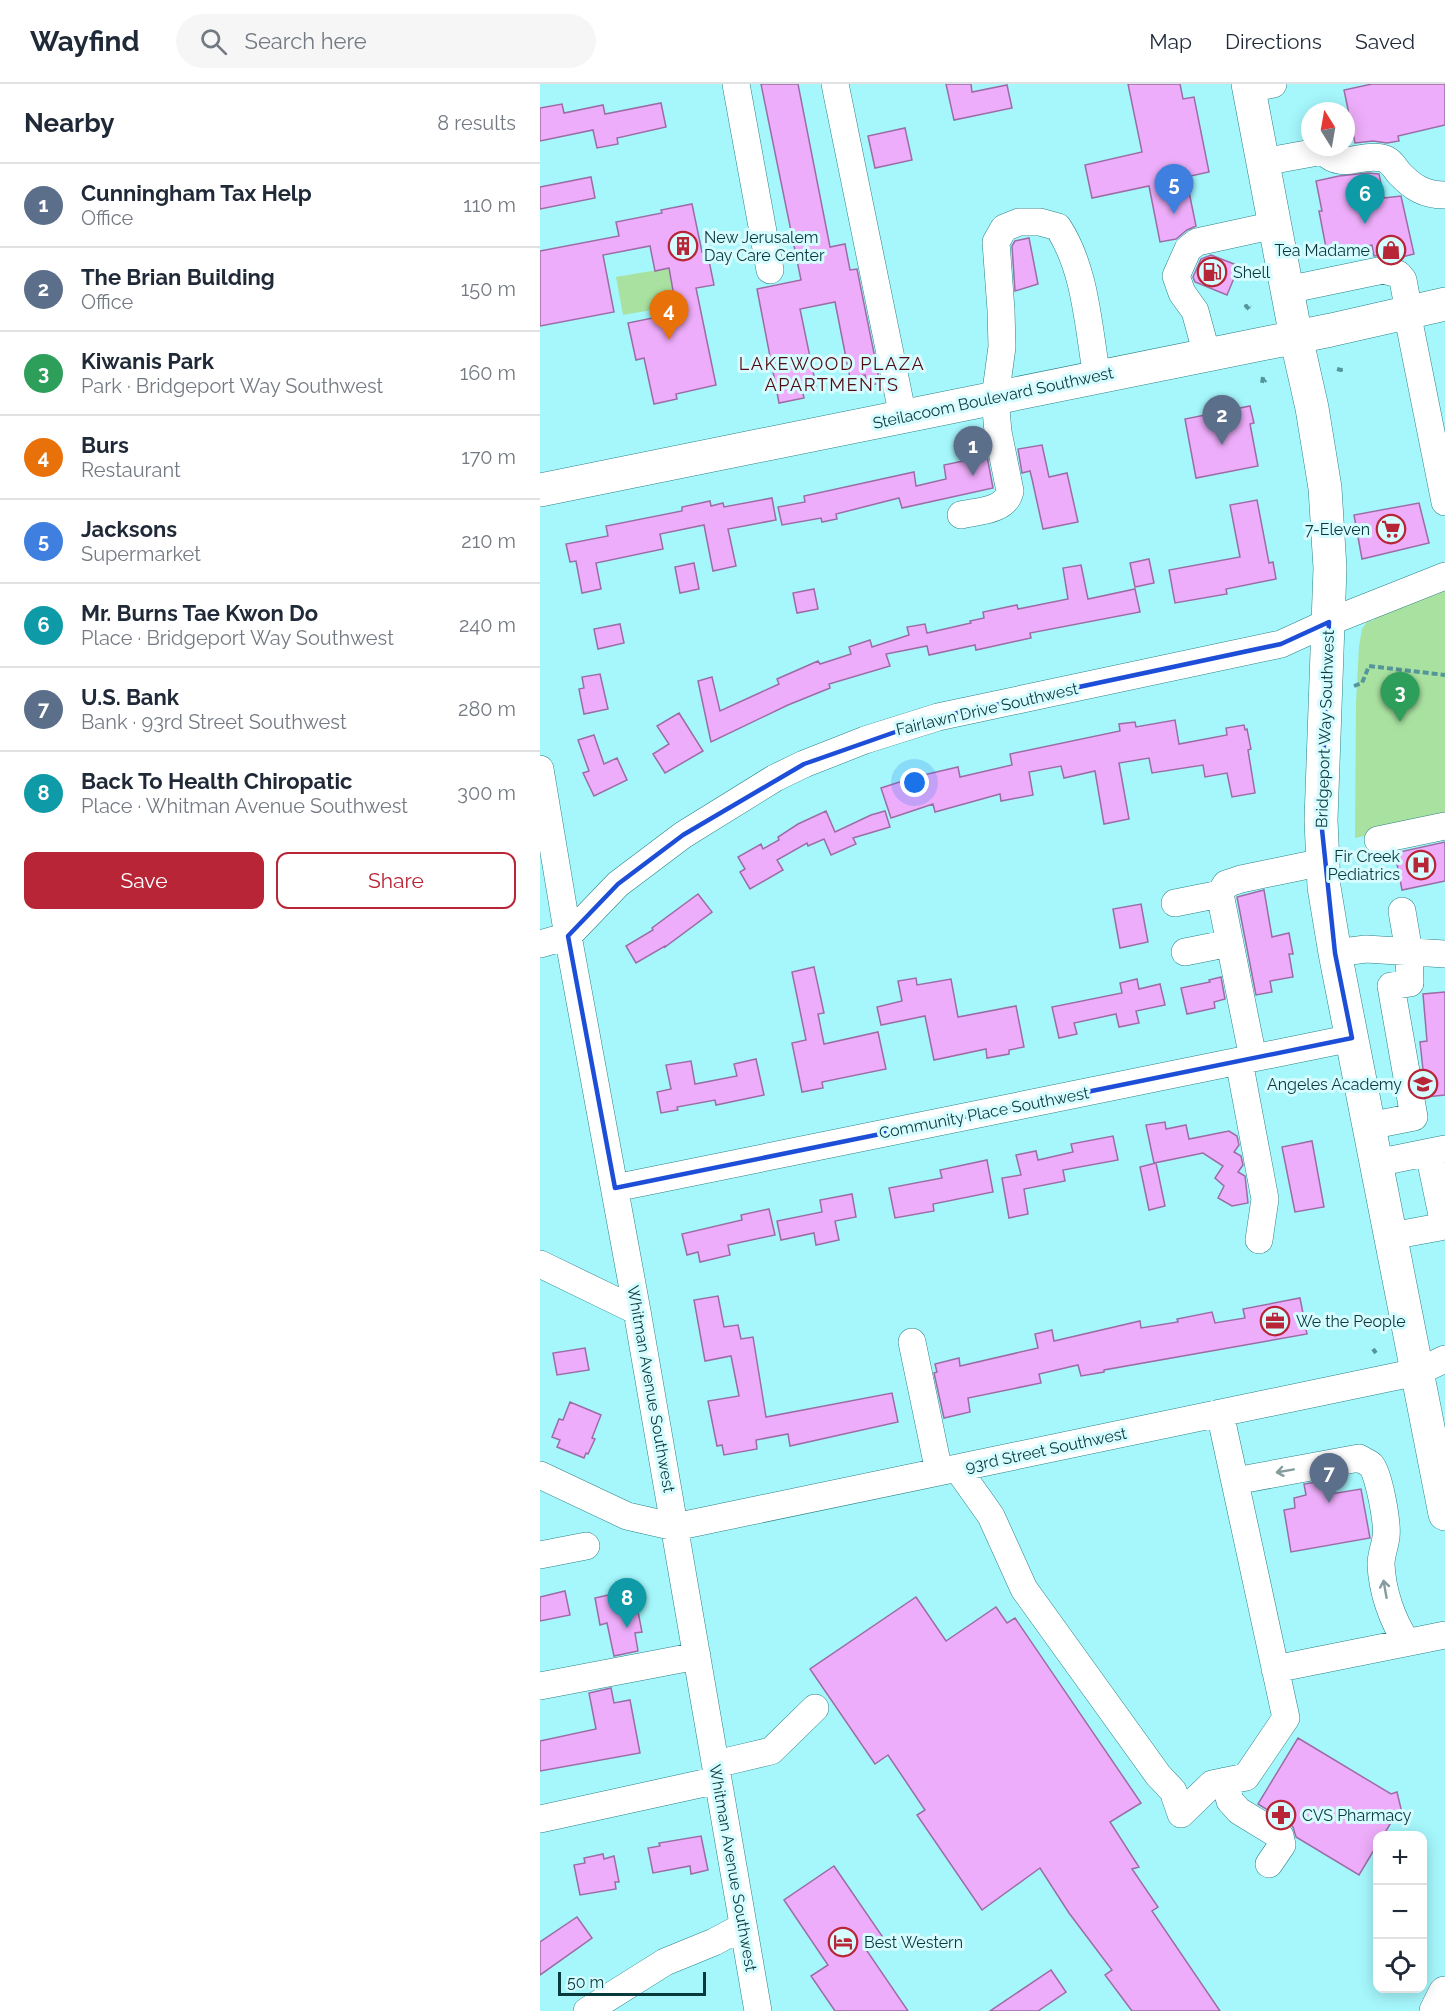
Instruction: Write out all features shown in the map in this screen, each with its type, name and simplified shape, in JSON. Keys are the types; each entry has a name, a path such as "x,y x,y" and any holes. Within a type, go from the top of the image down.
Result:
{"main road":[{"name":"Bridgeport Way Southwest","path":"1257,86 1263,162 1296,337 1312,408 1325,488 1330,568 1321,820 1324,887 1391,1236 1431,1365 1445,1514"},
{"name":"Steilacoom Boulevard Southwest","path":"540,490 1296,337 1445,304"},
{"path":"1436,2011 1445,1992"},
{"path":"1436,2011 1445,2008"}],"street":[{"path":"736,84 770,270"},
{"path":"835,84 903,417"},
{"path":"1263,162 1323,151 1332,159 1351,161 1382,158 1391,162 1400,174 1418,190 1431,195 1445,195"},
{"path":"961,515 1000,506 1008,499 1010,491 998,432 995,398 1002,347 996,242 1004,228 1019,222 1040,222 1058,227 1069,244 1079,272 1097,377"},
{"path":"1207,355 1195,311 1177,284 1176,276 1188,249 1197,242 1275,225"},
{"path":"1287,290 1383,270 1398,274 1402,280 1445,502"},
{"name":"Fairlawn Drive Southwest","path":"568,936 618,884 683,835 755,790 804,764 865,740 938,717 1281,644 1329,622 1445,576"},
{"name":"Whitman Avenue Southwest","path":"540,769 675,1527 758,2011"},
{"path":"1378,840 1445,826"},
{"path":"1259,1240 1265,1199 1230,943 1220,894 1226,884 1241,879 1323,862"},
{"path":"1175,903 1220,894"},
{"path":"1369,1126 1414,1117 1391,986 1410,983 1402,911"},
{"path":"540,944 568,936"},
{"path":"1185,952 1230,943"},
{"path":"1335,953 1366,949 1445,954"},
{"name":"Community Place Southwest","path":"615,1188 1352,1038"},
{"path":"1376,1163 1437,1151 1442,1215 1440,1227 1391,1236"},
{"path":"540,1264 637,1311"},
{"path":"912,1342 948,1470 991,1516 1024,1589 1158,1775 1173,1791 1181,1814 1212,1784 1246,1777 1286,1718 1220,1413"},
{"name":"93rd Street Southwest","path":"675,1527 1220,1413 1431,1365"},
{"path":"1235,1481 1359,1458 1371,1466 1378,1482 1387,1525 1381,1563 1387,1602 1397,1628 1407,1642"},
{"path":"540,1475 627,1516 675,1527"},
{"path":"540,1555 586,1546"},
{"path":"1275,1669 1445,1635"},
{"path":"540,1686 697,1656"},
{"path":"540,1820 717,1772 771,1751 815,1708"},
{"path":"1225,1781 1230,1801 1239,1811 1280,1836 1282,1845 1269,1864"},
{"path":"587,2011 665,1962 714,1942 742,1927"}],"path":[{"path":"1354,686 1362,683 1369,666 1445,675"}],"highlighted area":[{"path":"1329,622 1321,820 1335,953 1352,1038 615,1188 568,936 618,884 683,835 804,764 938,717 1281,644"}],"green space":[{"path":"669,268 673,292 689,289 692,303 623,315 616,277"},
{"path":"1445,576 1445,819 1355,838 1356,703 1362,629 1367,622 1374,620 1390,598"}],"building":[{"path":"761,84 798,84 830,247 845,244 850,270 857,269 880,383 867,386 865,375 850,378 835,302 800,309 816,386 802,389 804,398 779,403 757,289 801,280"},
{"path":"946,84 971,84 972,92 1007,85 1012,108 954,120"},
{"path":"1128,84 1180,84 1183,99 1194,97 1209,172 1186,177 1196,226 1176,239 1160,242 1149,186 1092,198 1085,165 1142,152"},
{"path":"1372,84 1445,84 1445,125 1398,136 1399,141 1355,143 1355,102 1346,102 1344,90"},
{"path":"661,103 666,127 617,138 618,144 597,148 593,130 540,141 540,108 562,104 564,113 603,105 605,114"},
{"path":"905,128 912,160 875,168 868,136"},
{"path":"1368,173 1379,174 1384,198 1401,196 1414,254 1398,258 1387,255 1374,256 1372,245 1327,253 1316,181"},
{"path":"591,177 595,198 540,209 540,187"},
{"path":"692,204 702,252 707,251 714,285 696,288 716,385 676,394 677,399 654,404 644,358 636,360 628,323 677,313 669,268 655,271 650,246 603,255 614,312 540,326 540,251 619,236 616,222 662,213 661,210"},
{"path":"1029,238 1038,284 1015,291 1012,246 1015,241"},
{"name":"Shell","path":"1211,255 1239,266 1227,295 1195,282 1193,277 1201,259"},
{"path":"1250,406 1254,423 1250,424 1258,466 1196,478 1185,419"},
{"path":"1042,445 1049,477 1067,473 1078,522 1043,529 1030,471 1022,473 1018,449"},
{"path":"987,456 993,488 902,508 899,498 836,514 837,519 822,522 821,518 782,525 778,507 805,502 804,496 914,472 916,486 946,479 944,465"},
{"path":"772,498 776,520 728,529 736,566 713,571 704,525 660,534 663,549 596,563 601,589 582,593 576,561 570,562 566,544 608,536 606,526 682,511 682,507 710,501 711,506 723,503 724,507"},
{"path":"1257,500 1269,563 1273,562 1276,579 1226,589 1227,594 1175,603 1169,570 1240,557 1230,505"},
{"name":"7-Eleven","path":"1419,503 1429,543 1362,559 1354,515"},
{"path":"1149,559 1154,583 1135,587 1130,563"},
{"path":"694,563 699,589 680,593 675,567"},
{"path":"1081,565 1088,599 1135,589 1140,612 1030,633 1031,638 976,650 975,645 929,655 927,646 886,654 890,666 829,684 830,688 788,705 711,742 698,681 712,677 720,711 779,684 777,679 818,661 820,664 851,654 849,647 870,640 872,647 909,635 907,627 925,624 927,633 971,623 970,621 984,618 983,612 1017,605 1018,609 1068,599 1063,568"},
{"path":"814,589 818,609 797,613 793,593"},
{"path":"620,624 624,643 598,649 594,629"},
{"path":"600,674 608,709 584,714 579,689 584,688 582,677"},
{"path":"679,713 703,751 665,773 653,754 669,744 657,726"},
{"path":"1175,720 1179,744 1227,735 1226,728 1244,725 1251,749 1248,750 1255,793 1232,797 1227,773 1205,777 1203,765 1152,773 1149,758 1119,763 1129,819 1104,824 1095,771 1064,778 1061,766 1029,772 1033,795 1001,801 1000,794 935,812 933,804 891,818 881,788 958,767 960,777 1012,765 1010,754 1120,731 1119,724 1135,722 1136,727"},
{"path":"594,735 604,764 617,758 627,780 594,796 583,773 589,771 578,740"},
{"path":"826,811 835,832 885,811 890,827 853,838 856,844 831,855 824,839 808,846 807,843 777,860 783,870 750,889 740,872 745,869 738,857 761,844 763,849 779,840 778,837 798,824"},
{"name":"Fir Creek Pediatrics","path":"1445,842 1445,881 1402,890 1395,853"},
{"path":"1264,890 1272,937 1289,933 1293,954 1289,954 1293,977 1270,981 1272,992 1256,995 1237,897"},
{"path":"698,894 712,912 665,947 636,963 626,946 653,930 652,928"},
{"path":"1141,904 1148,942 1120,948 1113,909"},
{"path":"814,967 824,1013 818,1014 824,1044 878,1032 886,1069 822,1082 823,1088 802,1092 792,1043 806,1040 792,972"},
{"path":"1221,977 1225,999 1214,1002 1215,1008 1187,1014 1181,988 1210,982 1209,980"},
{"path":"916,978 917,985 951,979 958,1017 1016,1006 1024,1047 1009,1050 1009,1054 987,1058 986,1049 934,1060 925,1016 881,1025 877,1007 902,1001 898,981"},
{"path":"1137,979 1139,989 1160,984 1165,1005 1136,1011 1139,1023 1119,1027 1116,1014 1074,1023 1077,1034 1059,1038 1052,1007 1122,993 1120,983"},
{"path":"1445,992 1445,1095 1426,1097 1420,1042 1427,1041 1423,994"},
{"path":"756,1059 764,1095 716,1105 715,1100 677,1107 678,1110 661,1113 657,1092 671,1089 666,1065 691,1061 695,1084 737,1076 734,1064"},
{"path":"1165,1122 1166,1129 1186,1125 1189,1139 1229,1131 1237,1136 1239,1145 1234,1152 1241,1156 1243,1165 1238,1172 1245,1176 1248,1203 1232,1206 1218,1198 1224,1186 1215,1178 1223,1166 1203,1153 1154,1163 1146,1125"},
{"path":"1113,1136 1118,1160 1063,1170 1065,1181 1024,1189 1028,1214 1009,1218 1002,1178 1021,1175 1016,1155 1036,1151 1038,1160 1073,1152 1071,1144"},
{"path":"1312,1141 1324,1207 1295,1212 1282,1147"},
{"path":"987,1160 993,1192 933,1204 934,1211 895,1218 889,1188 942,1178 940,1170"},
{"path":"1156,1163 1165,1206 1149,1210 1140,1167"},
{"path":"852,1194 856,1217 835,1221 839,1240 816,1245 814,1233 781,1240 777,1221 822,1212 820,1200"},
{"path":"769,1209 775,1235 728,1245 730,1255 700,1262 698,1252 687,1255 682,1234 742,1220 741,1215"},
{"path":"718,1296 724,1327 738,1325 741,1339 753,1337 766,1417 892,1393 898,1422 790,1446 788,1434 756,1440 757,1449 724,1455 722,1445 717,1446 708,1401 739,1396 731,1356 705,1361 694,1300"},
{"path":"1300,1298 1307,1334 1081,1376 1078,1365 1039,1374 1041,1383 968,1398 970,1412 944,1418 934,1373 937,1372 935,1364 959,1358 960,1366 1038,1348 1035,1334 1052,1330 1054,1341 1140,1321 1141,1328 1178,1322 1177,1319 1212,1312 1215,1323 1245,1318 1243,1309"},
{"path":"585,1348 589,1370 557,1375 553,1353"},
{"path":"570,1402 601,1415 592,1438 595,1439 584,1458 557,1447 560,1440 552,1437 559,1419 563,1420"},
{"path":"1329,1480 1331,1494 1361,1489 1370,1538 1291,1552 1284,1510 1295,1508 1294,1498 1306,1495 1304,1484"},
{"path":"565,1591 570,1615 540,1621 540,1597"},
{"path":"626,1591 629,1603 636,1601 642,1632 635,1633 638,1651 614,1656 607,1623 600,1625 595,1598"},
{"path":"916,1597 946,1641 996,1607 1007,1623 1015,1618 1141,1803 1110,1822 1139,1867 1132,1869 1158,1907 1152,1911 1220,2011 1132,2011 1105,1975 1112,1970 1069,1913 1040,1868 982,1910 917,1815 925,1810 888,1755 875,1764 810,1669"},
{"path":"611,1688 614,1703 630,1700 640,1753 540,1771 540,1741 596,1729 589,1693"},
{"name":"CVS Pharmacy","path":"1298,1738 1391,1794 1397,1792 1402,1813 1396,1814 1386,1831 1373,1831 1373,1852 1359,1875 1296,1837 1289,1823 1258,1804"},
{"path":"701,1836 708,1870 691,1874 690,1866 653,1873 648,1848 660,1846 659,1843"},
{"path":"603,1854 604,1859 614,1856 619,1882 615,1882 616,1889 580,1895 574,1865 585,1863 584,1858"},
{"name":"Best Western","path":"834,1866 882,1936 865,1948 908,2011 835,2011 811,1976 828,1965 784,1900"},
{"path":"577,1917 592,1938 540,1975 540,1942"},
{"path":"1051,1970 1066,1992 1038,2011 990,2011"}],"place":[{"name":"Jacksons","path":"1174,214"},
{"name":"Mr. Burns Tae Kwon Do","path":"1365,224"},
{"name":"New Jerusalem Day Care Center","path":"683,246"},
{"name":"Tea Madame","path":"1391,250"},
{"name":"Shell","path":"1212,272"},
{"name":"Burs","path":"669,340"},
{"name":"The Brian Building","path":"1222,445"},
{"name":"Cunningham Tax Help","path":"973,476"},
{"name":"7-Eleven","path":"1391,529"},
{"name":"Kiwanis Park","path":"1400,722"},
{"name":"Fir Creek Pediatrics","path":"1421,865"},
{"name":"Angeles Academy","path":"1423,1084"},
{"name":"We the People","path":"1275,1321"},
{"name":"U.S. Bank","path":"1329,1503"},
{"name":"Back To Health Chiropatic","path":"627,1628"},
{"name":"CVS Pharmacy","path":"1281,1815"},
{"name":"Best Western","path":"843,1942"}],"district":[{"name":"LAKEWOOD PLAZA APARTMENTS","path":"832,373"}]}
